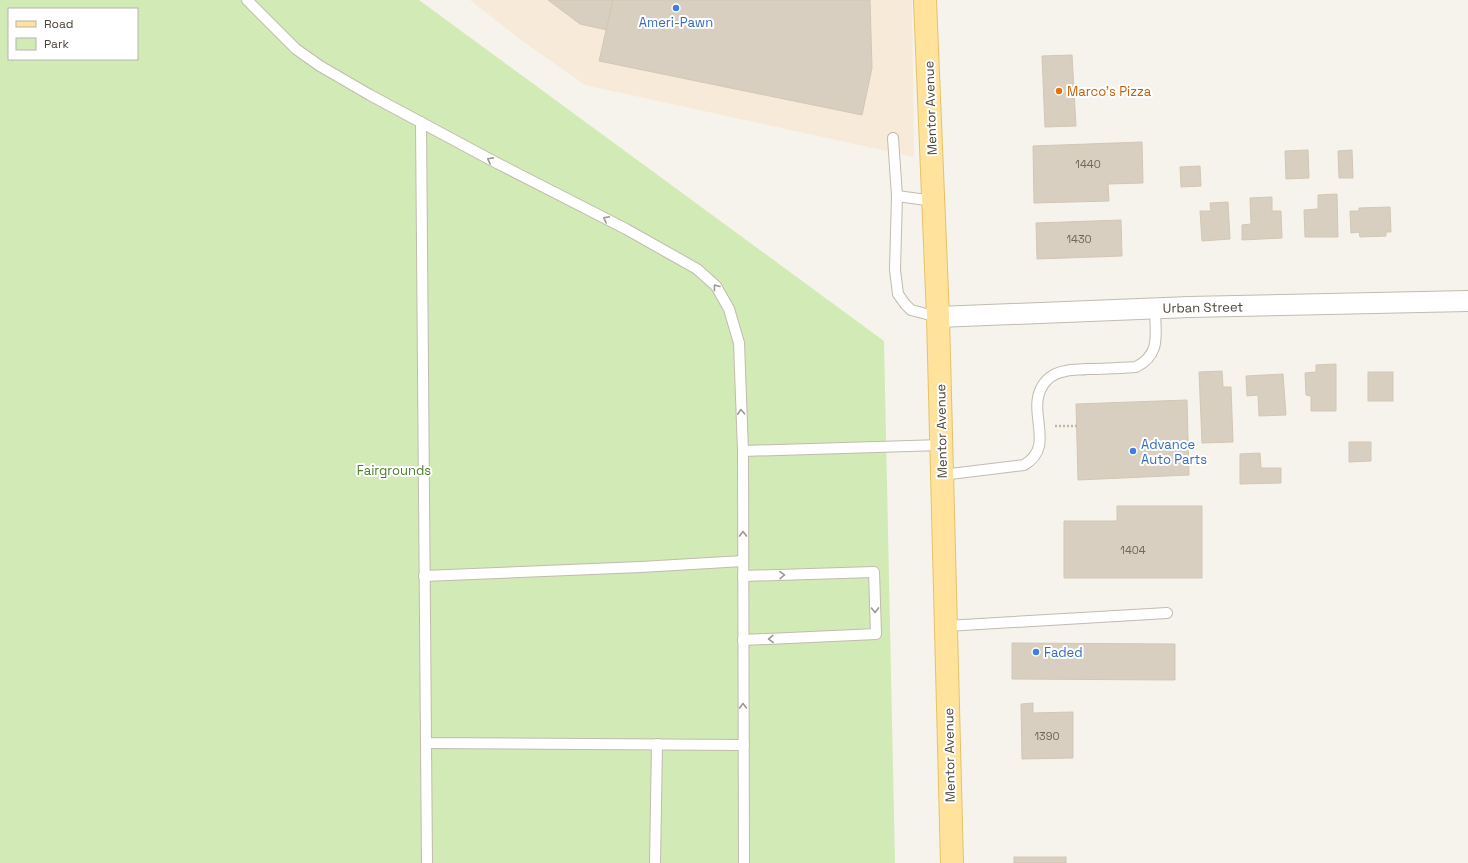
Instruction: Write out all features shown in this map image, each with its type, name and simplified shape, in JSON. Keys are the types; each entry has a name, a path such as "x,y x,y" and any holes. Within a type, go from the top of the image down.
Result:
{"main road":[{"name":"Mentor Avenue","path":"925,0 938,317 952,863"}],"street":[{"name":"Urban Street","path":"938,317 1155,309 1468,301"}],"lane":[{"path":"247,0 296,49 320,66 370,95 626,229 697,269 716,286 728,309 739,343 743,451 744,863"},
{"path":"421,122 427,863"},
{"path":"893,138 897,196 895,270 898,294 911,310 938,317"},
{"path":"897,196 934,201"},
{"path":"942,475 1024,464 1032,460 1040,445 1037,397 1041,386 1051,376 1065,371 1136,367 1146,362 1153,354 1156,345 1155,309"},
{"path":"743,451 942,445"},
{"path":"424,576 641,567 743,561"},
{"path":"743,576 874,572 876,634 743,640"},
{"path":"946,626 1167,613"},
{"path":"426,742 744,745"},
{"path":"655,863 657,744"}],"shaded area":[{"path":"470,0 912,0 914,157 585,85 521,40"}],"green space":[{"name":"Fairgrounds","path":"0,0 419,0 884,341 895,863 0,863"}],"building":[{"path":"548,0 613,0 607,30 580,24"},
{"path":"613,0 870,0 872,68 862,115 599,61"},
{"name":"Marco's Pizza","path":"1072,55 1076,126 1045,127 1042,56"},
{"path":"1142,142 1143,183 1108,184 1109,201 1034,203 1033,146"},
{"path":"1308,150 1309,178 1286,179 1285,151"},
{"path":"1352,150 1353,178 1339,178 1338,151"},
{"path":"1200,166 1201,186 1181,187 1180,167"},
{"path":"1337,194 1338,237 1305,237 1304,210 1318,209 1318,195"},
{"path":"1272,197 1272,211 1281,211 1282,238 1242,240 1242,225 1251,224 1250,198"},
{"path":"1228,202 1230,239 1202,241 1200,211 1211,211 1210,203"},
{"path":"1390,207 1391,232 1386,232 1386,236 1360,237 1359,232 1351,233 1350,211 1359,211 1359,208"},
{"path":"1121,220 1122,256 1037,259 1036,223"},
{"path":"1336,364 1336,411 1311,411 1311,396 1306,395 1305,373 1316,372 1316,365"},
{"path":"1222,371 1223,387 1231,387 1233,442 1202,443 1199,372"},
{"path":"1368,372 1393,372 1393,401 1368,401"},
{"path":"1283,374 1286,415 1259,416 1258,395 1247,396 1246,376"},
{"name":"Advance Auto Parts","path":"1187,400 1189,475 1078,480 1076,404"},
{"path":"1349,442 1371,442 1371,461 1349,462"},
{"path":"1260,453 1261,468 1281,468 1281,483 1240,484 1240,454"},
{"path":"1117,506 1202,506 1202,578 1064,578 1064,521 1117,521"},
{"path":"1012,643 1175,644 1175,680 1012,679"},
{"path":"1033,703 1033,713 1073,712 1073,758 1022,759 1021,704"},
{"path":"1014,857 1066,857 1066,863 1014,863"}],"place":[{"name":"Ameri-Pawn","path":"676,8"},
{"name":"Marco's Pizza","path":"1059,91"},
{"name":"Advance Auto Parts","path":"1133,451"},
{"name":"Faded","path":"1036,652"}]}
